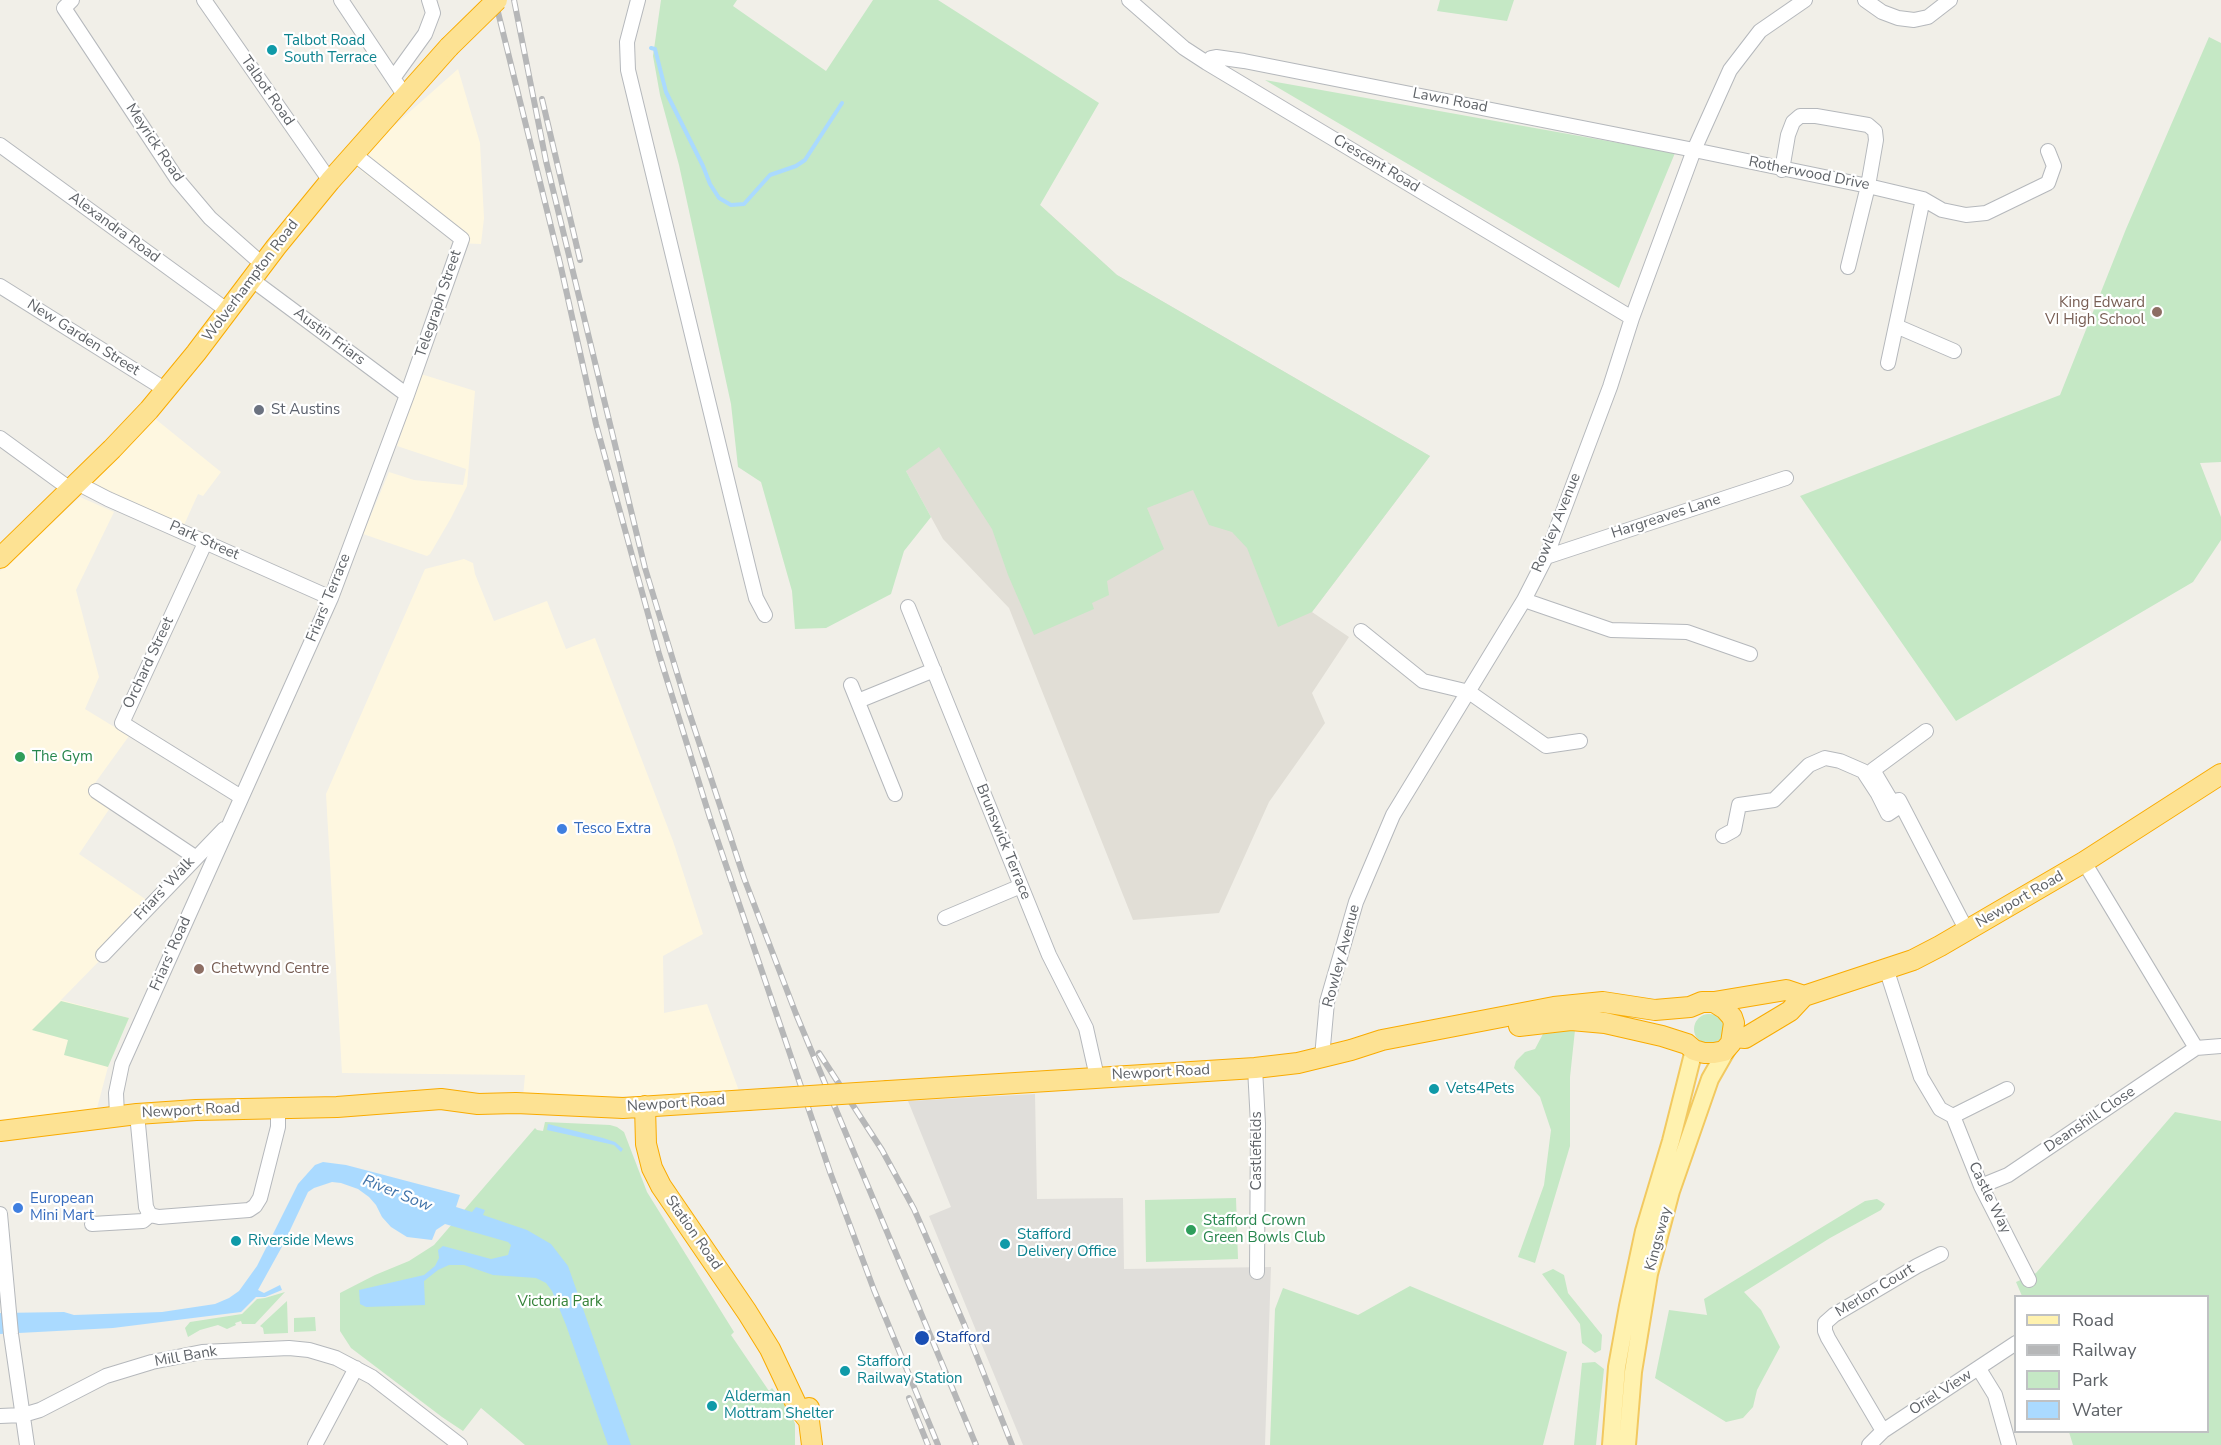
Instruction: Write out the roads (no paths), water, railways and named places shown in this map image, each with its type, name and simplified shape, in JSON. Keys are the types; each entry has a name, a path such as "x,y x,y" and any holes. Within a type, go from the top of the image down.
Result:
{"highway":[{"name":"Wolverhampton Road","path":"0,558 112,449 166,390 256,271 330,181 449,47 497,0"},
{"name":"Newport Road","path":"1351,1050 1386,1051 1535,1023 1571,1020 1631,1027 1704,1053 1724,1051 1732,1040 1745,1038 1790,1011 1804,996 1913,960 1967,931 2084,862 2221,774"},
{"name":"Newport Road","path":"0,1131 117,1115 337,1107 441,1099 478,1104 516,1103 623,1108 1255,1068 1298,1063 1382,1040 1554,1007 1604,1002 1655,1010 1690,1007 1702,1002 1786,990 1804,996"},
{"path":"1714,1002 1732,1017 1734,1023 1732,1040"},
{"path":"1690,1007 1682,1025 1682,1034 1691,1047"},
{"path":"1489,1019 1501,1022 1524,1018 1535,1023"},
{"name":"Station Road","path":"645,1106 646,1144 652,1168 661,1186 770,1349 797,1406 809,1421 812,1445"}],"main road":[{"name":"Kingsway","path":"1627,1445 1641,1314 1662,1224 1671,1191 1710,1079 1732,1040"},
{"name":"Kingsway","path":"1611,1445 1617,1367 1630,1296 1644,1231 1671,1141 1691,1047"}],"street":[{"name":"Talbot Road","path":"204,0 330,181"},
{"path":"341,0 394,76 405,96"},
{"path":"394,76 425,34 434,13 429,0"},
{"path":"638,0 627,42 628,70 746,559 756,598 765,615"},
{"name":"Crescent Road","path":"1129,0 1184,48 1207,63 1632,318"},
{"name":"Rowley Avenue","path":"1322,1057 1327,1002 1356,902 1393,815 1524,600 1546,557 1610,387 1632,318 1694,150 1731,70 1742,55 1760,31 1806,0"},
{"path":"1865,0 1882,12 1914,21 1928,17 1950,0"},
{"name":"Meyrick Road","path":"68,4 192,198 230,237 256,271"},
{"name":"Lawn Road","path":"1207,63 1211,58 1216,57 1245,61 1694,150"},
{"path":"1782,170 1788,135 1793,122 1800,116 1868,125 1875,131 1876,140 1868,186 1848,267"},
{"name":"Alexandra Road","path":"0,145 228,311"},
{"name":"Rotherwood Drive","path":"1694,150 1923,199 1942,210 1966,215 1986,213 2048,183 2054,166 2048,151"},
{"name":"Telegraph Street","path":"354,154 462,239 407,395"},
{"path":"1888,363 1923,199"},
{"name":"Austin Friars","path":"256,271 407,395"},
{"name":"New Garden Street","path":"0,286 166,390"},
{"path":"1896,326 1954,351"},
{"name":"Friars' Terrace","path":"241,797 331,598 407,395"},
{"name":"Park Street","path":"0,438 74,486 331,598"},
{"name":"Hargreaves Lane","path":"1546,557 1786,478"},
{"name":"Orchard Street","path":"206,542 122,723 241,797"},
{"path":"1524,600 1611,630 1687,632 1750,654"},
{"name":"Brunswick Terrace","path":"908,607 1049,956 1086,1028 1097,1077"},
{"path":"1361,631 1423,681 1469,692 1546,746 1580,741"},
{"path":"858,700 934,670"},
{"path":"851,685 896,794"},
{"path":"1899,803 1892,802 1873,770 1926,731"},
{"path":"1723,836 1734,830 1739,804 1774,800 1809,765 1825,758 1840,761 1863,771 1888,814 1899,803"},
{"path":"96,791 195,857"},
{"name":"Friars' Road","path":"117,1115 116,1093 122,1064 241,797"},
{"path":"1899,803 1967,931"},
{"name":"Friars' Walk","path":"103,955 229,824"},
{"path":"2084,862 2196,1048"},
{"path":"945,918 1021,886"},
{"name":"Castle Way","path":"1886,968 1922,1077 1940,1109 1953,1116 1982,1186 2029,1280"},
{"name":"Deanshill Close","path":"1982,1186 2008,1175 2196,1048 2221,1046"},
{"name":"Castlefields","path":"1255,1068 1258,1124 1257,1272"},
{"path":"1953,1116 2007,1089"},
{"path":"137,1114 146,1207 150,1215 159,1218 249,1210 255,1206 260,1198 278,1127 278,1108"},
{"path":"0,1214 11,1334 27,1445"},
{"path":"92,1224 143,1221 150,1215"},
{"name":"Merlon Court","path":"1883,1431 1828,1338 1825,1323 1852,1304 1941,1254"},
{"name":"Oriel View","path":"1869,1445 1883,1431 2014,1344"},
{"name":"Mill Bank","path":"0,1416 23,1415 58,1402 106,1376 152,1362 202,1352 289,1348 309,1350 336,1358 372,1377 460,1445"},
{"path":"315,1445 356,1368"},
{"path":"1978,1369 1995,1395 2009,1445"}],"water":[{"path":"548,1124 615,1142 623,1149 621,1152 614,1145 547,1130"},
{"name":"River Sow","path":"323,1162 346,1165 460,1195 456,1207 472,1212 476,1207 485,1210 483,1215 527,1230 551,1244 568,1266 631,1445 608,1445 566,1325 552,1291 546,1283 536,1278 493,1275 464,1265 449,1265 424,1281 425,1305 366,1307 360,1304 359,1290 424,1275 435,1266 439,1258 438,1250 443,1246 491,1259 508,1255 511,1245 508,1242 445,1224 436,1230 432,1240 407,1237 391,1227 369,1197 358,1189 341,1183 332,1182 308,1192 258,1290 264,1293 280,1285 282,1290 265,1297 256,1297 241,1312 113,1328 0,1334 0,1313 64,1312 74,1315 162,1312 215,1304 229,1298 239,1291 257,1266 298,1184 315,1165"}],"waterway":[{"path":"651,48 655,49 666,92 710,184 719,198 731,205 744,204 770,175 796,166 805,160 842,103"}],"railway":[{"path":"495,0 560,263 596,424 659,654 710,818 830,1172 874,1290 938,1445"},
{"path":"514,0 546,161 645,568 687,706 744,878 796,1014 976,1445"},
{"path":"542,99 580,260"},
{"path":"819,1053 882,1150 914,1209 964,1324 1012,1445"},
{"path":"909,1398 928,1445"}],"place":[{"name":"Talbot Road South Terrace","path":"272,50"},
{"name":"King Edward VI High School","path":"2157,312"},
{"name":"St Austins","path":"259,410"},
{"name":"The Gym","path":"20,757"},
{"name":"Tesco Extra","path":"562,829"},
{"name":"Chetwynd Centre","path":"199,969"},
{"name":"Vets4Pets","path":"1434,1089"},
{"name":"European Mini Mart","path":"18,1208"},
{"name":"Stafford Crown Green Bowls Club","path":"1191,1230"},
{"name":"Riverside Mews","path":"236,1241"},
{"name":"Stafford Delivery Office","path":"1005,1244"},
{"name":"Stafford","path":"922,1338"},
{"name":"Stafford Railway Station","path":"845,1371"},
{"name":"Alderman Mottram Shelter","path":"712,1406"}],"park label":[{"name":"Victoria Park","path":"560,1302"}]}
